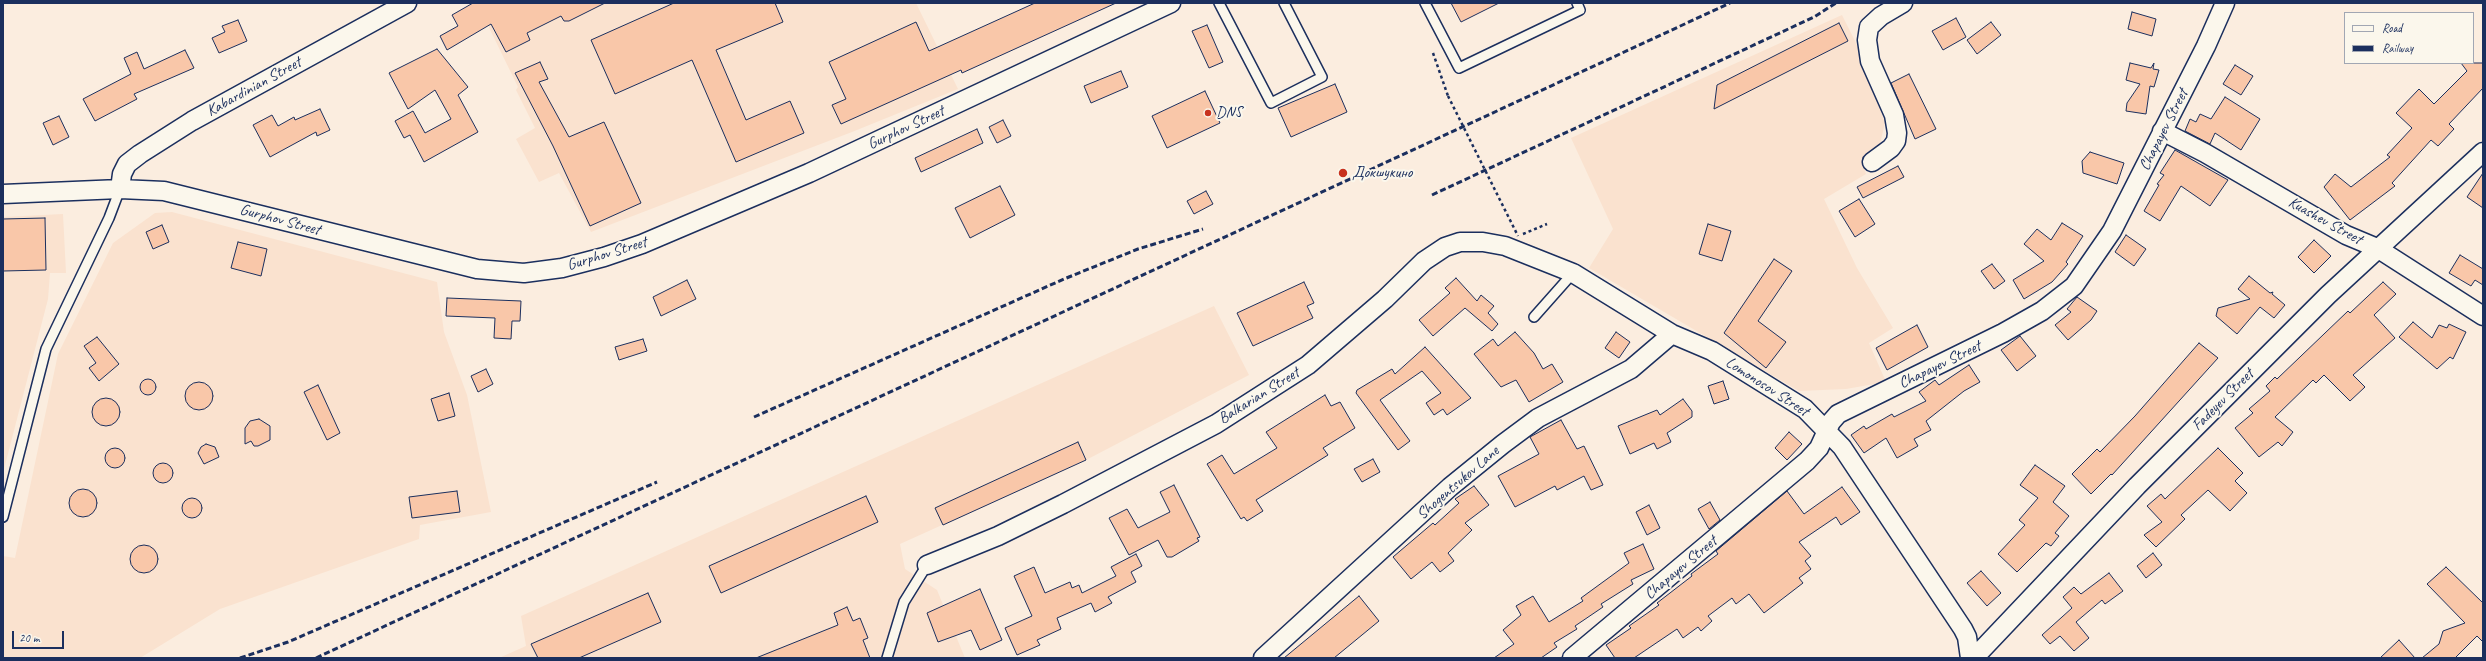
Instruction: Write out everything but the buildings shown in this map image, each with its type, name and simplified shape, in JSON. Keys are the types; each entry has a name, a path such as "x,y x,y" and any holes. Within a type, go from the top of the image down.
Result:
{"street":[{"name":"Kabardinian Street","path":"120,189 122,174 128,164 140,154 192,121 407,3"},
{"name":"Gurphov Street","path":"3,194 120,189 181,193 347,238 477,269 524,273 562,268 604,258 642,244 809,174 1171,3"},
{"path":"1872,162 1891,148 1896,141 1897,133 1894,115 1870,61 1867,40 1869,27 1881,16 1903,3"},
{"name":"Chapayev Street","path":"1572,658 1808,461 1819,448 1826,430 1838,414 2003,333 2048,307 2074,286 2112,231 2225,3"},
{"name":"Kuashev Street","path":"2162,132 2205,153 2346,235 2377,248 2483,316"},
{"name":"Fadeyev Street","path":"1974,658 2137,486 2377,248 2483,152"},
{"name":"Balkarian Street","path":"927,565 998,536 1063,504 1216,424 1308,365 1379,304 1424,261 1445,247 1460,242 1505,246 1573,273"},
{"name":"Lomonosov Street","path":"1573,273 1672,334 1712,351 1741,368 1805,409 1842,447 1967,637 1970,658"},
{"name":"Shogentsukov Lane","path":"1263,658 1450,487 1502,444 1538,418 1632,369 1672,334"}],"lane":[{"path":"1219,3 1271,104 1322,77 1284,3"},
{"path":"1425,3 1459,68 1580,10 1577,3"},
{"path":"3,517 46,349 109,218 120,189"},
{"path":"1534,317 1573,273"},
{"path":"887,658 904,602 927,565"}],"path":[{"path":"1433,53 1448,96 1518,236 1547,224"}],"shaded area":[{"path":"477,3 916,3 958,89 852,132 591,232 559,173 539,182 516,139 535,128 516,90 518,87"},
{"path":"1842,15 1857,45 1885,123 1879,148 1861,159 1866,174 1824,199 1857,268 1893,328 1869,343 1886,382 1846,389 1799,391 1589,268 1613,229 1571,138"},
{"path":"172,212 437,282 444,332 467,395 491,512 420,525 419,539 220,609 140,658 3,658 3,556 15,558 58,354 113,243 155,213"},
{"path":"63,214 66,273 50,273 48,299 3,473 3,217"},
{"path":"1214,306 1249,375 1086,460 900,544 905,569 937,590 965,658 499,658 526,646 521,616"}],"railway":[{"path":"316,658 1730,3"},
{"path":"1432,195 1814,17 1836,3"},
{"path":"754,417 1064,279 1138,249 1203,229"},
{"path":"240,658 288,642 657,482"}],"place":[{"name":"DNS","path":"1208,113"},
{"name":"Докшукино","path":"1343,173"}]}
